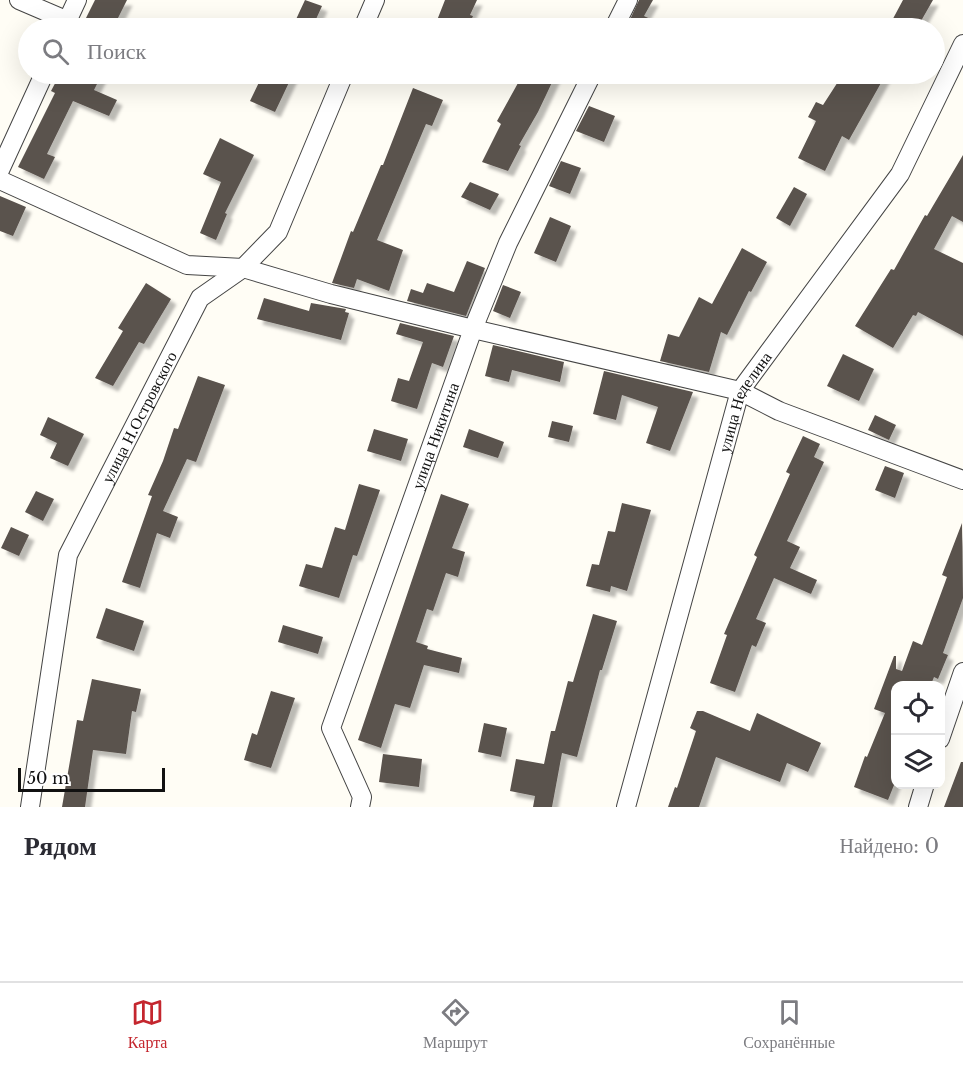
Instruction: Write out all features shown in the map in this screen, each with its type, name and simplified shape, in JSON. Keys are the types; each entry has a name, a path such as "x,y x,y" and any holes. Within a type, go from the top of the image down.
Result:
{"street":[{"path":"19,0 53,18"},
{"path":"69,18 76,0"},
{"path":"367,18 375,0"},
{"path":"619,18 628,0"},
{"name":"улица Неделина","path":"945,81 963,44"},
{"path":"0,170 39,84"},
{"name":"улица Н.Островского","path":"30,807 68,555 200,298 243,268 278,232 340,84"},
{"name":"улица Никитина","path":"360,807 362,797 331,728 473,329 508,243 587,84"},
{"name":"улица Неделина","path":"626,807 740,391 900,174 944,84"},
{"path":"0,180 187,266 243,268 331,294 740,391 779,411 963,480"},
{"path":"941,735 963,672"},
{"path":"918,807 923,789"}],"building":[{"path":"95,0 127,0 118,18 86,18"},
{"path":"305,0 322,6 317,18 297,18"},
{"path":"445,0 477,0 470,15 473,16 472,18 438,18"},
{"path":"639,0 653,0 644,16 648,18 631,18"},
{"path":"903,0 933,0 923,18 893,18"},
{"path":"55,84 97,84 94,90 117,100 109,116 73,101 47,154 55,157 44,179 18,167 55,93 51,91"},
{"path":"258,84 288,84 275,112 250,101"},
{"path":"517,84 551,84 508,171 482,162 501,124 497,121"},
{"path":"837,84 880,84 849,140 842,136 825,171 798,158 816,121 808,117 816,102 823,105"},
{"path":"413,88 443,100 432,126 426,124 377,240 403,250 389,291 357,279 354,288 332,283 351,231 353,232 381,165 383,165"},
{"path":"589,106 615,116 604,142 576,131"},
{"path":"220,138 254,155 225,213 227,214 216,240 200,233 221,182 203,174"},
{"path":"963,155 963,222 952,216 934,249 963,263 963,336 918,312 916,316 913,315 893,348 855,326 891,269 894,270"},
{"path":"561,161 581,168 570,194 549,186"},
{"path":"470,182 499,194 490,210 461,197"},
{"path":"794,187 807,194 790,226 776,218"},
{"path":"0,196 26,207 13,236 0,231"},
{"path":"550,217 571,226 556,262 534,253"},
{"path":"742,248 767,262 751,292 749,291 727,335 721,332 709,372 660,361 668,334 679,337 699,297 712,304"},
{"path":"467,261 485,268 466,316 407,301 411,289 423,293 427,283 454,292"},
{"path":"146,283 171,299 144,344 139,342 113,386 95,378 123,331 118,328"},
{"path":"503,285 521,292 510,318 493,311"},
{"path":"264,298 309,311 311,303 346,309 345,312 349,313 341,340 257,319"},
{"path":"400,323 454,336 443,367 432,363 417,409 391,401 398,378 409,381 423,342 396,334"},
{"path":"493,345 564,362 560,382 512,370 509,382 485,376"},
{"path":"843,354 874,369 859,401 827,386"},
{"path":"604,371 693,392 670,451 646,443 658,407 622,395 616,420 593,414"},
{"path":"198,376 225,385 196,462 187,459 163,511 178,517 170,538 157,533 140,588 122,582 152,496 148,495 174,428 178,429"},
{"path":"875,415 896,425 889,440 868,430"},
{"path":"48,417 84,434 68,466 50,458 57,443 40,435"},
{"path":"552,421 573,426 569,442 548,437"},
{"path":"374,429 408,439 401,461 367,451"},
{"path":"469,429 504,442 498,458 463,447"},
{"path":"803,436 820,444 814,457 824,462 787,541 800,547 790,568 817,580 811,594 774,578 756,619 766,623 756,647 752,645 735,692 710,683 727,635 724,634 757,557 754,555 790,474 786,472"},
{"path":"885,466 904,473 895,498 875,490"},
{"path":"359,484 380,490 357,556 353,555 339,598 299,586 306,564 322,568 335,527 345,530"},
{"path":"36,491 54,499 43,521 25,512"},
{"path":"441,494 469,504 452,548 465,552 458,577 446,573 433,611 427,609 416,642 428,646 427,649 462,658 459,673 424,665 410,708 395,704 381,748 358,740"},
{"path":"622,503 651,510 627,591 611,586 610,592 586,586 592,564 599,565 608,531 615,532"},
{"path":"962,523 963,598 943,653 948,655 938,679 934,677 932,681 891,681 892,789 888,800 854,787 865,756 867,757 885,713 874,709 894,656 896,656 896,669 902,671 913,641 922,645 947,577 942,575"},
{"path":"11,527 29,535 19,556 1,548"},
{"path":"106,608 144,621 134,651 96,638"},
{"path":"593,614 617,621 602,670 600,670 577,757 562,753 552,807 533,807 535,796 510,791 516,759 544,764 551,731 555,731 568,681 573,682"},
{"path":"283,625 323,637 318,654 278,642"},
{"path":"92,679 141,689 136,712 132,711 126,754 93,750 85,807 62,807 77,720 83,721"},
{"path":"271,691 295,698 271,768 244,760 252,733 257,735"},
{"path":"697,711 703,711 750,731 757,713 821,743 808,772 787,763 780,782 716,757 699,807 668,807 675,787 677,788 696,731 690,728"},
{"path":"484,723 507,728 501,757 478,752"},
{"path":"383,754 422,759 419,787 379,782"},
{"path":"961,762 963,762 963,807 944,807"}]}
